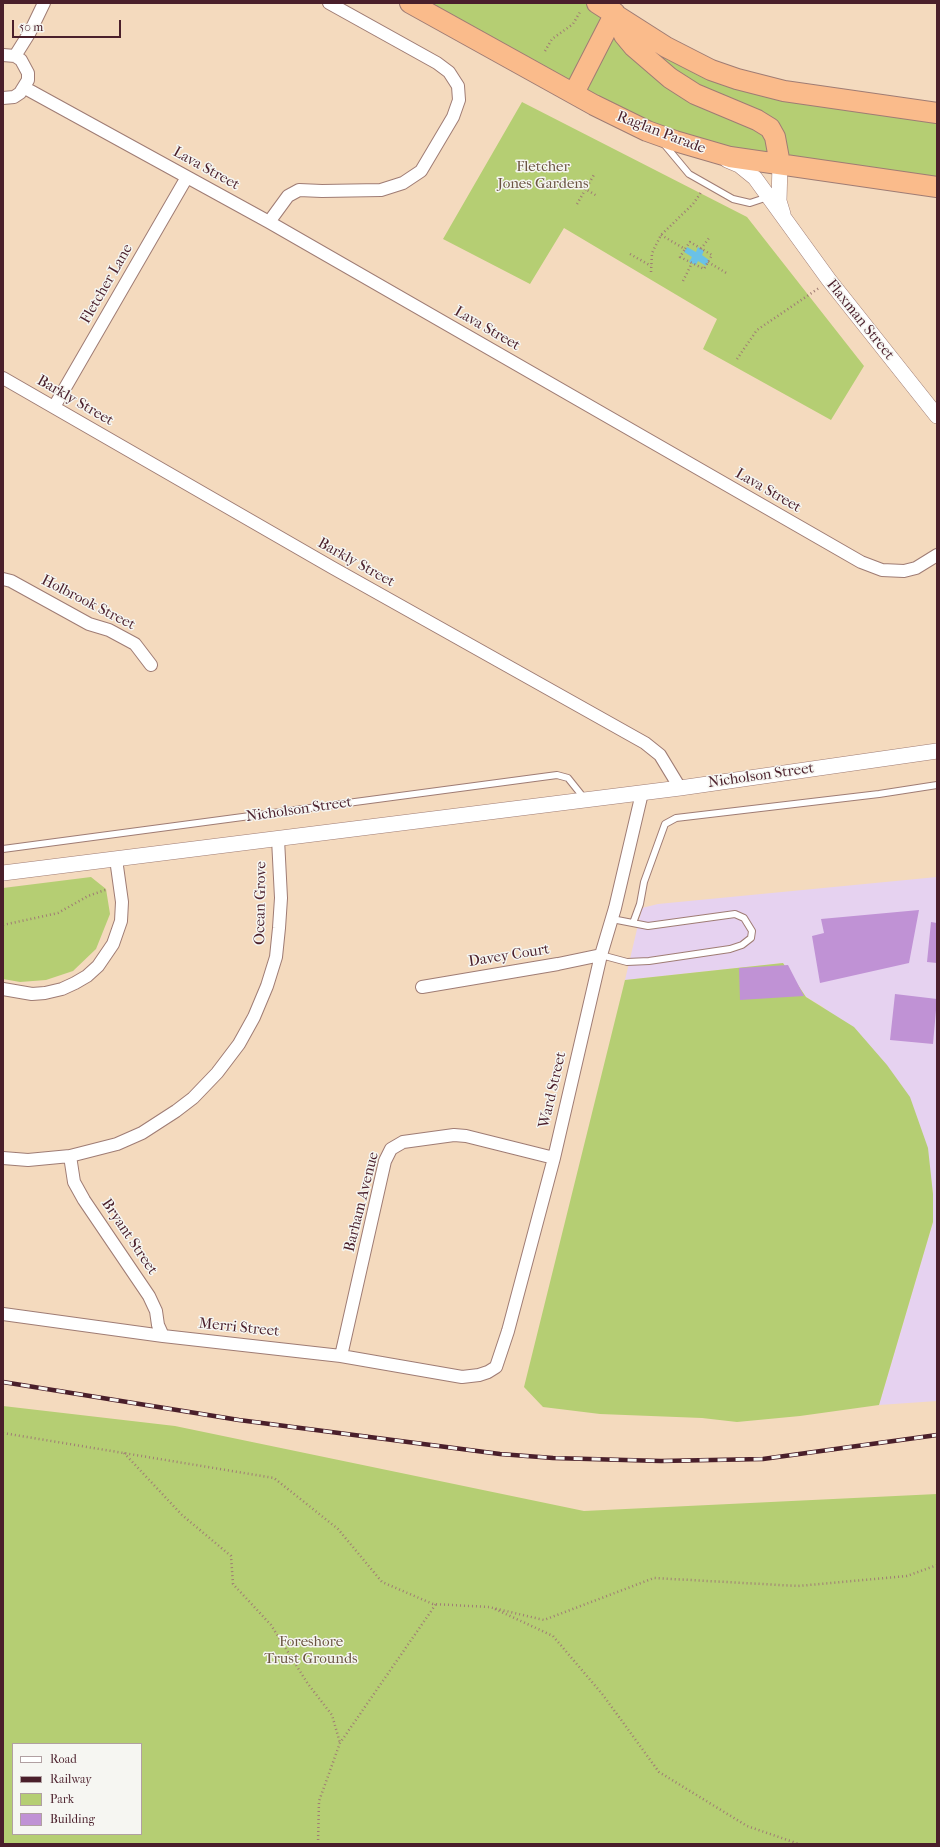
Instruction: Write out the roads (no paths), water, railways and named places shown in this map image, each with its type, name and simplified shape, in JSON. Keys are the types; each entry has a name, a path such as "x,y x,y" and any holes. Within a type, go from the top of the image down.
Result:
{"highway":[{"name":"Raglan Parade","path":"410,3 594,105 647,131 710,152 937,187"},
{"path":"597,3 618,8 666,47 711,70 737,79 784,91 937,113"},
{"path":"574,93 618,8"},
{"path":"618,8 624,35 634,47 670,78 695,94 757,120 770,128 775,137 780,164"}],"street":[{"path":"3,98 14,97 25,88 28,73 26,66 9,55 30,32 44,3"},
{"path":"269,222 288,196 299,190 381,190 403,183 420,170 454,116 459,100 458,86 449,72 436,63 329,3"},
{"name":"Lava Street","path":"25,88 269,222 861,562 882,570 904,570 916,568 937,555"},
{"name":"Flaxman Street","path":"710,152 739,165 779,201 785,222 937,416"},
{"name":"Flaxman Street","path":"773,195 780,164"},
{"name":"Fletcher Lane","path":"54,407 187,177"},
{"name":"Barkly Street","path":"3,378 333,568 645,743 660,755 680,788"},
{"name":"Holbrook Street","path":"3,579 11,581 89,624 108,630 135,644 151,665"},
{"name":"Nicholson Street","path":"3,873 642,793 937,751"},
{"name":"Ward Street","path":"471,1377 488,1372 496,1367 501,1353 554,1158 601,955 612,920 642,793"},
{"name":"Ocean Grove","path":"3,1158 28,1160 70,1156 117,1144 159,1123 176,1111 207,1084 239,1044 254,1017 267,986 276,957 281,898 278,839"},
{"path":"3,989 32,994 46,993 62,989 87,976 107,955 117,935 122,910 121,888 116,859"},
{"name":"Davey Court","path":"422,987 558,964 601,955"},
{"name":"Barham Avenue","path":"342,1356 386,1161 391,1149 403,1142 454,1135 466,1136 554,1158"},
{"name":"Bryant Street","path":"70,1156 74,1182 84,1200 149,1296 156,1311 158,1325 163,1336"},
{"name":"Merri Street","path":"3,1314 163,1336 342,1356 429,1372 471,1377"}],"lane":[{"path":"647,131 663,143 686,172 733,199 753,202 773,195"},
{"name":"Nicholson Street","path":"3,849 557,775 568,778 585,800"},
{"path":"633,923 640,904 644,882 665,824 676,818 879,794 937,785"},
{"path":"601,955 627,962 649,961 730,949 742,945 751,938 752,931 744,918 735,914 648,926 612,920"}],"water":[{"path":"687,247 696,252 698,247 704,251 702,255 709,260 706,266 698,261 696,265 689,262 692,257 684,252"}],"railway":[{"path":"3,1382 239,1420 500,1454 553,1458 661,1461 763,1459 937,1435"}],"park label":[{"name":"Fletcher Jones Gardens","path":"543,176"},
{"name":"Foreshore Trust Grounds","path":"311,1650"}]}
